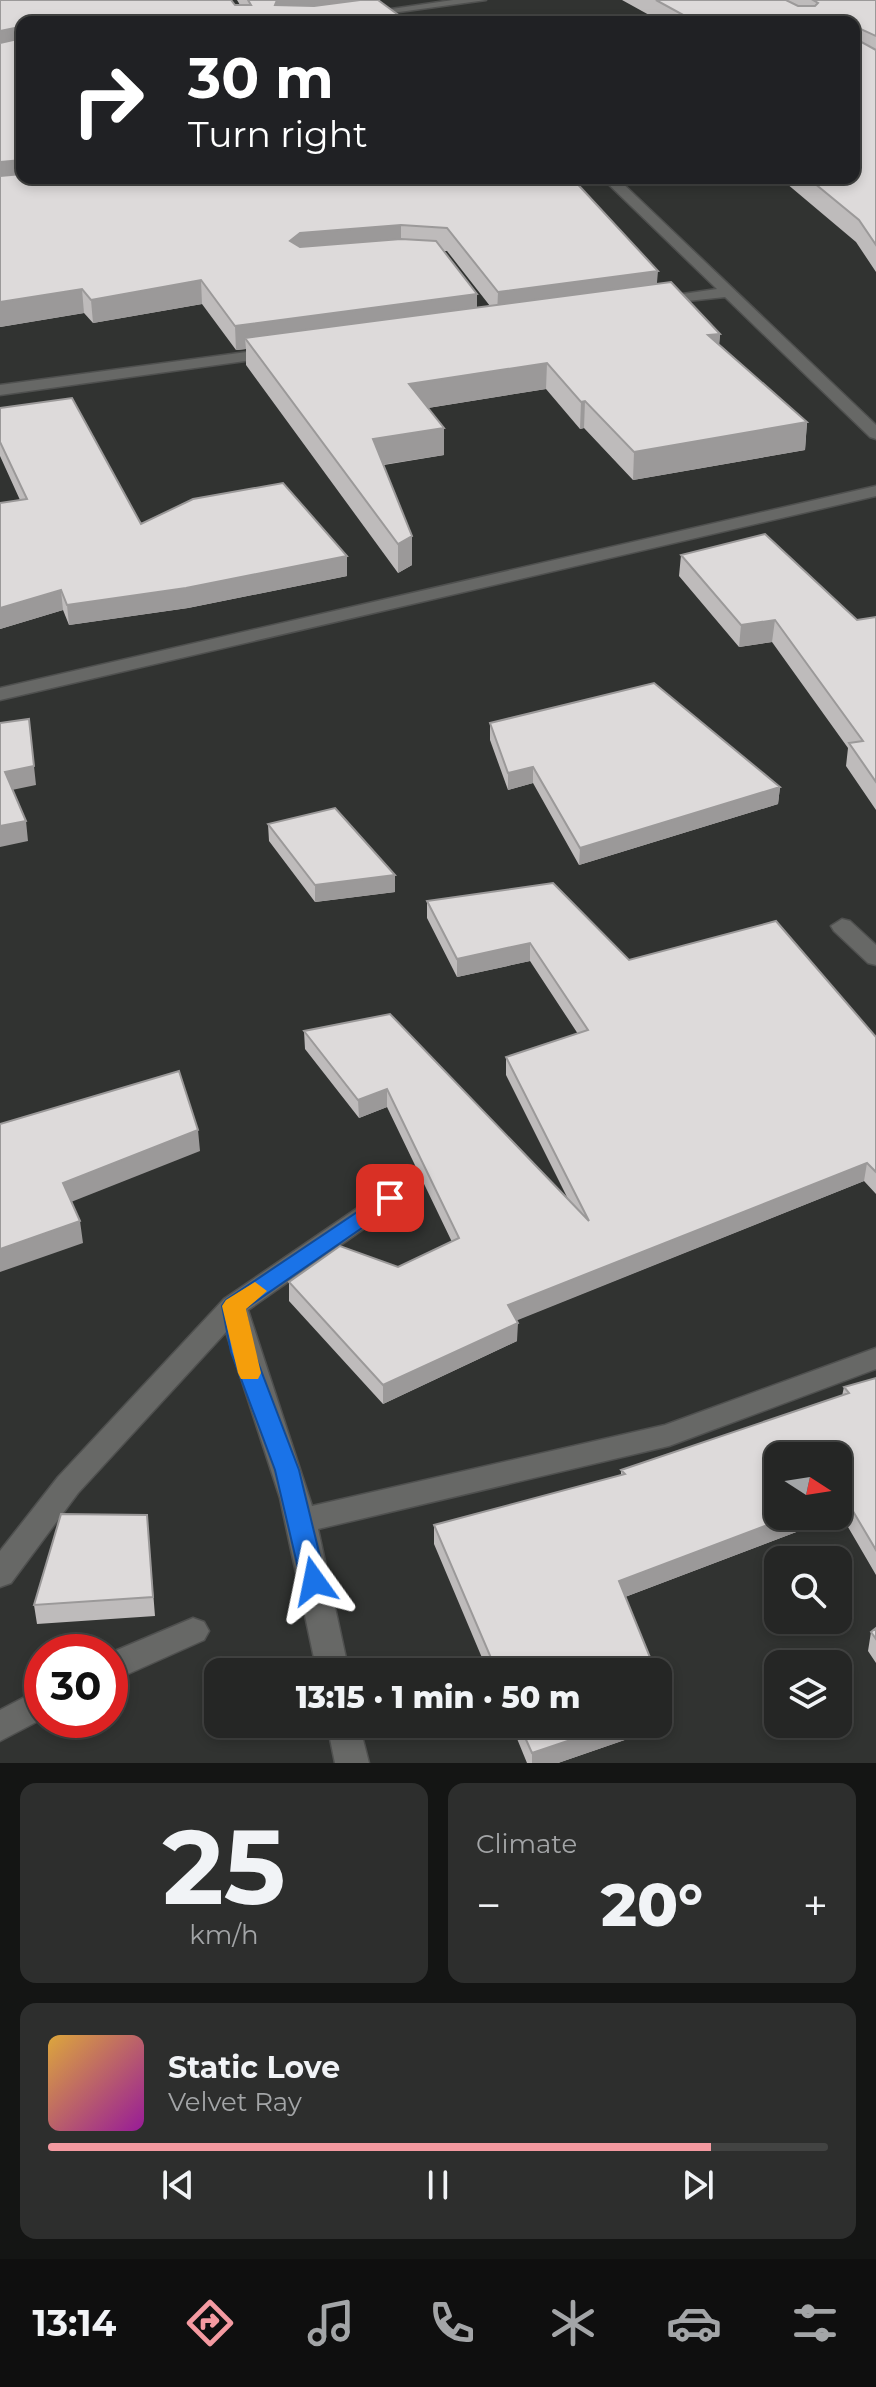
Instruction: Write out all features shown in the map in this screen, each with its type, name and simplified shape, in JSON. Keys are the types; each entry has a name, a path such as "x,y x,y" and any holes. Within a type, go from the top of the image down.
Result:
{"street":[{"path":"344,16 481,0"},
{"path":"433,6 444,16"},
{"path":"615,184 876,434"},
{"path":"634,305 729,292"},
{"path":"0,390 292,351"},
{"path":"0,694 876,491"},
{"path":"842,926 876,958"},
{"path":"0,1574 68,1485 234,1306 390,1198"},
{"path":"234,1306 242,1352 287,1470 301,1521 330,1658"},
{"path":"301,1521 669,1435 876,1358"},
{"path":"128,1660 193,1631"},
{"path":"0,1727 24,1713"},
{"path":"346,1738 352,1763"}],"building":[{"path":"0,0 231,0 235,5 251,5 248,0 277,0 275,5 314,6 378,0 400,16 16,16 16,28 0,31"},
{"path":"656,0 786,0 798,6 815,6 818,3 813,0 876,0 876,36 860,29 860,16 685,16"},
{"path":"16,39 16,161 0,162 0,43"},
{"path":"860,41 876,50 876,245 859,220 815,184 860,184"},
{"path":"16,175 16,184 578,184 658,271 498,292 447,228 401,225 300,233 290,241 300,247 401,239 436,241 477,294 235,326 201,280 91,300 82,289 0,302 0,176"},
{"path":"671,282 720,334 708,335 807,422 634,452 585,401 581,402 547,363 409,384 444,428 373,439 412,536 398,544 245,338"},
{"path":"72,398 141,524 193,499 283,483 347,556 186,588 67,605 61,590 0,608 0,503 27,499 0,442 0,408"},
{"path":"765,534 857,620 876,617 876,782 849,743 863,741 775,620 741,625 681,555"},
{"path":"654,683 780,787 580,848 533,767 508,773 490,723"},
{"path":"29,719 34,766 5,772 26,821 0,826 0,723"},
{"path":"335,808 395,875 315,885 268,824"},
{"path":"553,883 629,960 776,921 876,1037 876,1172 867,1163 508,1305 518,1323 383,1385 289,1282 340,1246 398,1267 459,1238 387,1089 358,1100 304,1031 390,1014 589,1221 506,1057 588,1030 530,943 457,959 427,901"},
{"path":"179,1071 198,1130 63,1183 80,1221 0,1249 0,1124"},
{"path":"876,1378 876,1550 852,1510 852,1442 764,1442 764,1526 619,1581 650,1658 491,1658 434,1525 625,1474 621,1470 849,1393 844,1387"},
{"path":"61,1514 147,1515 153,1597 34,1605"},
{"path":"525,1738 576,1738 532,1753"}],"slow traffic":[{"path":"250,1373 242,1352 234,1306 255,1291"}],"route":[{"path":"314,1581 287,1470 242,1352 234,1306 390,1198"}]}
